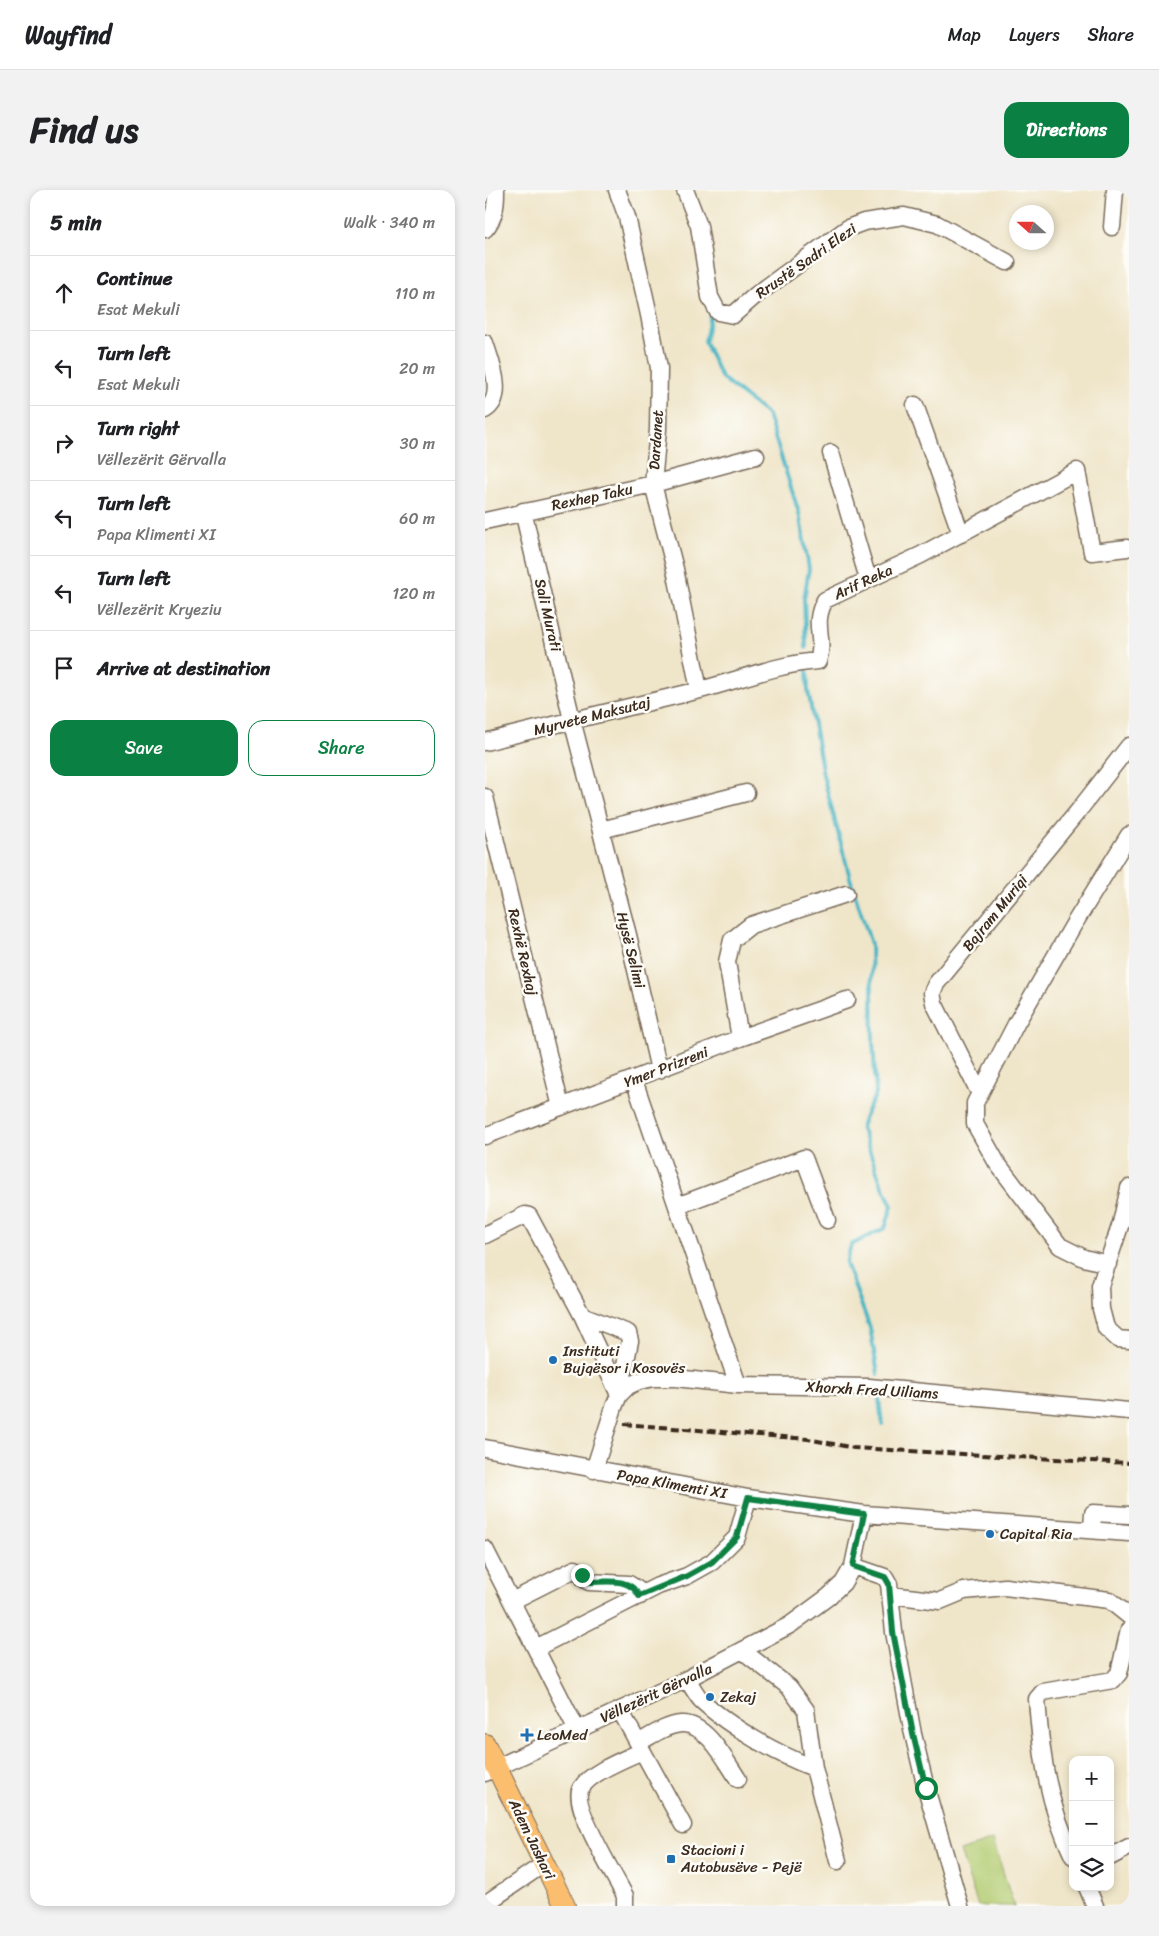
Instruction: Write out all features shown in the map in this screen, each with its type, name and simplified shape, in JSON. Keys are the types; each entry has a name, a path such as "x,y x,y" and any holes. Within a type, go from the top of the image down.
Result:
{"main road":[{"name":"Adem Jashari","path":"485,1744 488,1770 553,1906"},
{"name":"Adem Jashari","path":"488,1770 565,1906"}],"street":[{"path":"485,229 492,221 496,203 495,190"},
{"name":"Dardanet","path":"617,190 629,226 659,368 658,429 653,484 675,568 699,690"},
{"name":"Rrustë Sadri Elezi","path":"685,190 699,226 710,297 718,312 726,314 733,314 848,228 864,222 904,216 937,224 1007,262"},
{"path":"1112,226 1115,190"},
{"path":"485,343 496,390 495,400 485,410"},
{"path":"915,404 961,534"},
{"path":"831,453 868,579"},
{"name":"Rexhep Taku","path":"485,521 523,511 653,484 756,456"},
{"name":"Arif Reka","path":"699,690 774,668 799,662 818,661 822,650 818,626 819,612 825,600 921,555 1077,471 1092,552 1127,548"},
{"name":"Sali Murati","path":"523,511 572,720"},
{"name":"Myrvete Maksutaj","path":"485,742 699,690"},
{"name":"Hysë Selimi","path":"572,720 601,830 659,1070"},
{"name":"Bajram Muriqi","path":"980,1094 934,1003 933,992 936,984 1129,746"},
{"path":"601,830 746,793"},
{"name":"Rexhë Rexhaj","path":"485,797 561,1108"},
{"path":"1107,1264 1084,1258 1060,1246 997,1163 975,1124 975,1103 1017,1022 1129,835"},
{"path":"740,1038 727,962 733,940 751,925 846,894"},
{"name":"Ymer Prizreni","path":"485,1136 740,1038 847,1000"},
{"path":"634,1080 738,1385"},
{"path":"677,1206 804,1158 827,1220"},
{"path":"1129,1188 1121,1223 1100,1286 1101,1309 1106,1328 1118,1339 1129,1340"},
{"path":"485,1235 525,1215 529,1216 582,1315 619,1395"},
{"path":"582,1315 628,1333 630,1341 619,1395 594,1470"},
{"name":"Xhorxh Fred Uiliams","path":"619,1395 628,1386 639,1381 654,1378 676,1378 738,1385 869,1387 1129,1411"},
{"name":"Papa Klimenti XI","path":"485,1448 748,1498 864,1514 1129,1533"},
{"path":"537,1648 639,1596 687,1576 712,1562 737,1537 748,1498"},
{"path":"1092,1530 1093,1512 1129,1514"},
{"name":"Vëllezërit Gërvalla","path":"488,1770 687,1679 790,1625 828,1597 843,1583 853,1566 864,1514"},
{"path":"485,1548 577,1730"},
{"path":"853,1566 885,1577 889,1584 893,1632 913,1734 933,1814 960,1906"},
{"path":"512,1601 575,1568 589,1582 629,1584 637,1589 639,1596"},
{"path":"891,1595 940,1601 964,1591 1005,1588 1066,1593 1109,1600 1129,1616"},
{"path":"1069,1848 1060,1830 1048,1790 1040,1739 1037,1699 1043,1692 1113,1680 1119,1673 1129,1630"},
{"path":"743,1651 789,1687 806,1710 814,1768 839,1861"},
{"path":"687,1679 701,1700 724,1719 788,1758 814,1768"},
{"path":"620,1710 683,1825"},
{"path":"625,1906 625,1896 582,1812 579,1793 588,1780 667,1728 682,1724 697,1727 713,1742 738,1779"},
{"path":"1114,1855 1129,1847"},
{"path":"485,1904 535,1870"},
{"path":"1089,1891 1095,1906"}],"green space":[{"path":"993,1840 1014,1906 978,1906 960,1851"}],"waterway":[{"path":"711,313 705,342 721,377 768,415 799,513 809,569 804,599 806,648"},
{"path":"807,670 808,690 823,775 850,878 871,944 876,1094 861,1127 880,1180 892,1206 885,1228 851,1245 846,1263 870,1328 878,1374"},
{"path":"879,1399 882,1424"}],"railway":[{"path":"624,1424 808,1439 854,1448 1129,1463"}],"place":[{"name":"Instituti Bujqësor i Kosovës","path":"553,1360"},
{"name":"Capital Ria","path":"990,1534"},
{"name":"Zekaj","path":"710,1697"},
{"name":"LeoMed","path":"527,1735"},
{"name":"Stacioni i Autobusëve - Pejë","path":"671,1859"}],"route":[{"path":"582,1575 589,1582 629,1584 637,1589 639,1596 657,1586 687,1576 712,1562 737,1537 748,1498 864,1514 853,1566 885,1577 889,1584 893,1632 900,1659 913,1734 926,1788"}]}
